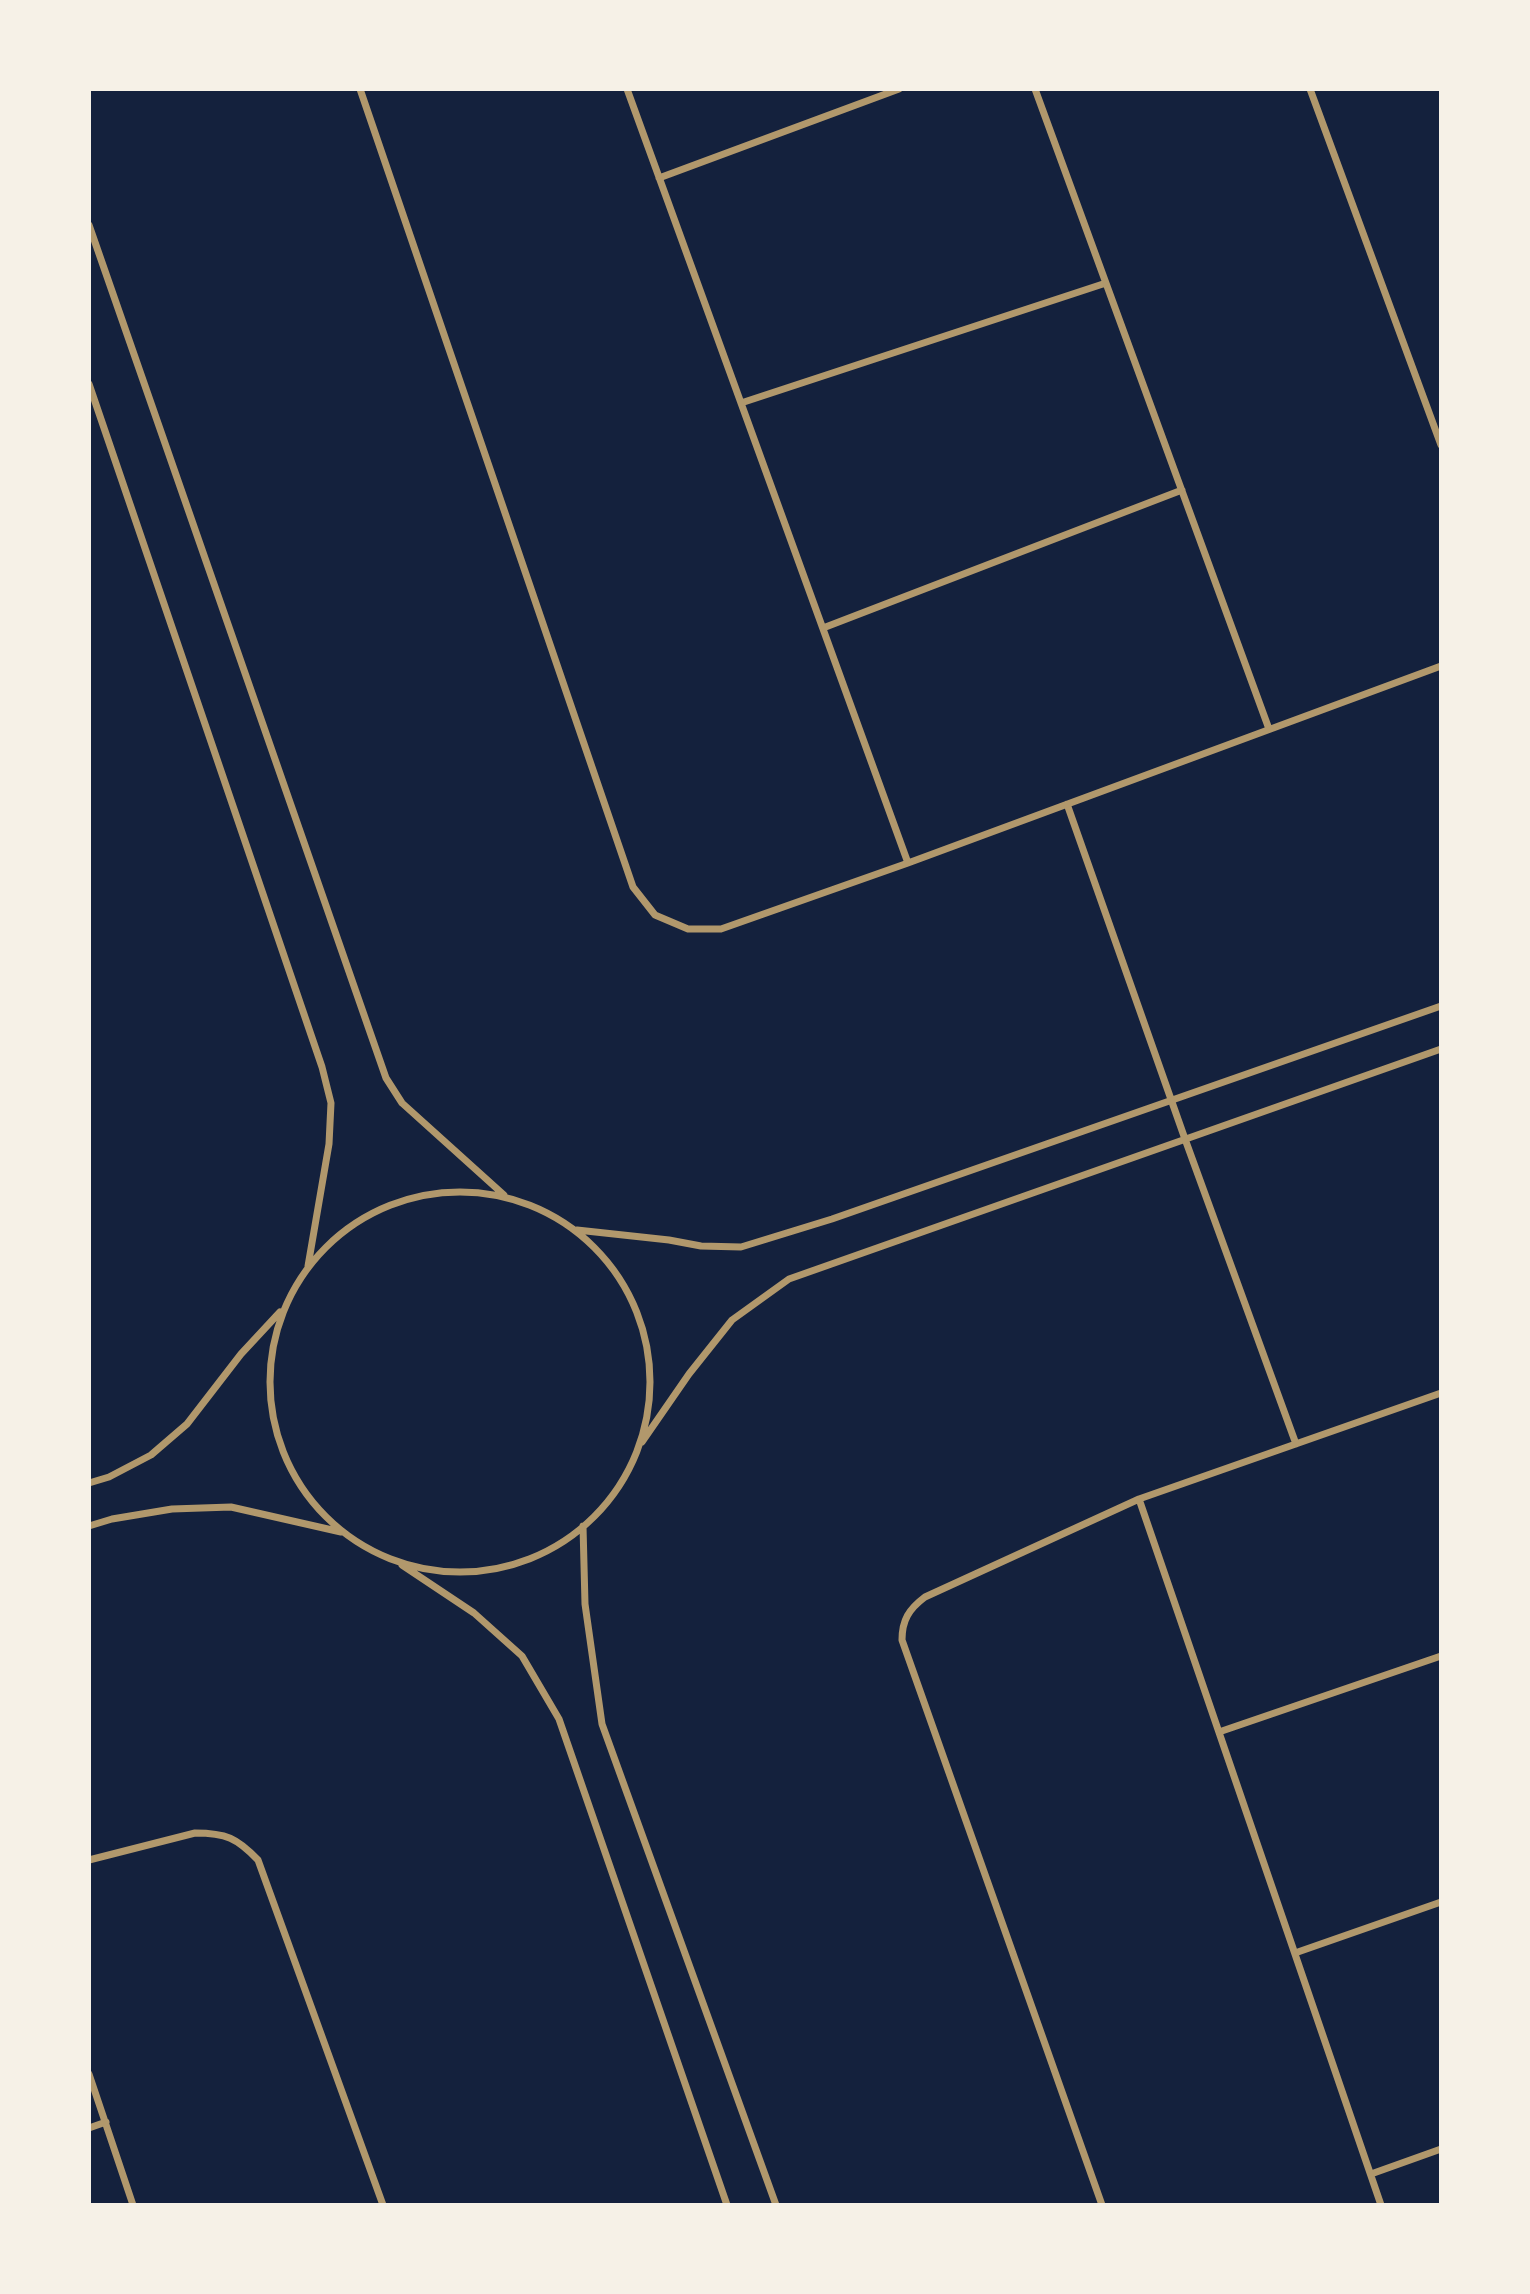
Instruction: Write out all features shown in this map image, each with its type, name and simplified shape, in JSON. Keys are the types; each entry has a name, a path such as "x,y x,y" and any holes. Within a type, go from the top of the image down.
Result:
{"street":[{"path":"360,89 633,887 655,915 688,929 721,929 908,863 1441,666"},
{"path":"627,89 908,863"},
{"path":"659,178 899,89"},
{"path":"1035,89 1269,729"},
{"path":"1310,89 1441,445"},
{"path":"89,225 386,1078 402,1103 504,1196"},
{"path":"741,403 1106,283"},
{"path":"89,384 322,1067 331,1103 329,1144 308,1267"},
{"path":"823,628 1182,491"},
{"path":"1067,804 1171,1101 1296,1444"},
{"path":"576,1230 669,1240 701,1247 741,1247 832,1219 1441,1006"},
{"path":"396,1562 435,1571 474,1572 513,1564 550,1549 583,1527 619,1485 639,1446 689,1374 732,1320 789,1279 1441,1049"},
{"path":"89,1483 109,1477 151,1455 187,1424 241,1354 280,1312 308,1267 333,1240 363,1218 396,1202 431,1193 468,1191 504,1196 542,1209 576,1230 605,1257 627,1290 642,1328 650,1367 648,1407 639,1446"},
{"path":"280,1312 270,1384 278,1440 303,1491 342,1532 368,1549 396,1562 474,1613 522,1656 559,1719 727,2205"},
{"path":"1102,2205 902,1640 906,1616 913,1606 925,1597 1139,1499 1441,1393"},
{"path":"1139,1499 1381,2205"},
{"path":"89,1526 112,1519 172,1509 231,1507 342,1532"},
{"path":"583,1527 585,1604 602,1724 776,2205"},
{"path":"1219,1732 1441,1656"},
{"path":"89,1860 195,1833 212,1833 240,1841 258,1860 383,2205"},
{"path":"1295,1953 1441,1902"},
{"path":"89,2074 133,2205"},
{"path":"89,2128 106,2122"},
{"path":"1371,2174 1441,2149"}]}
